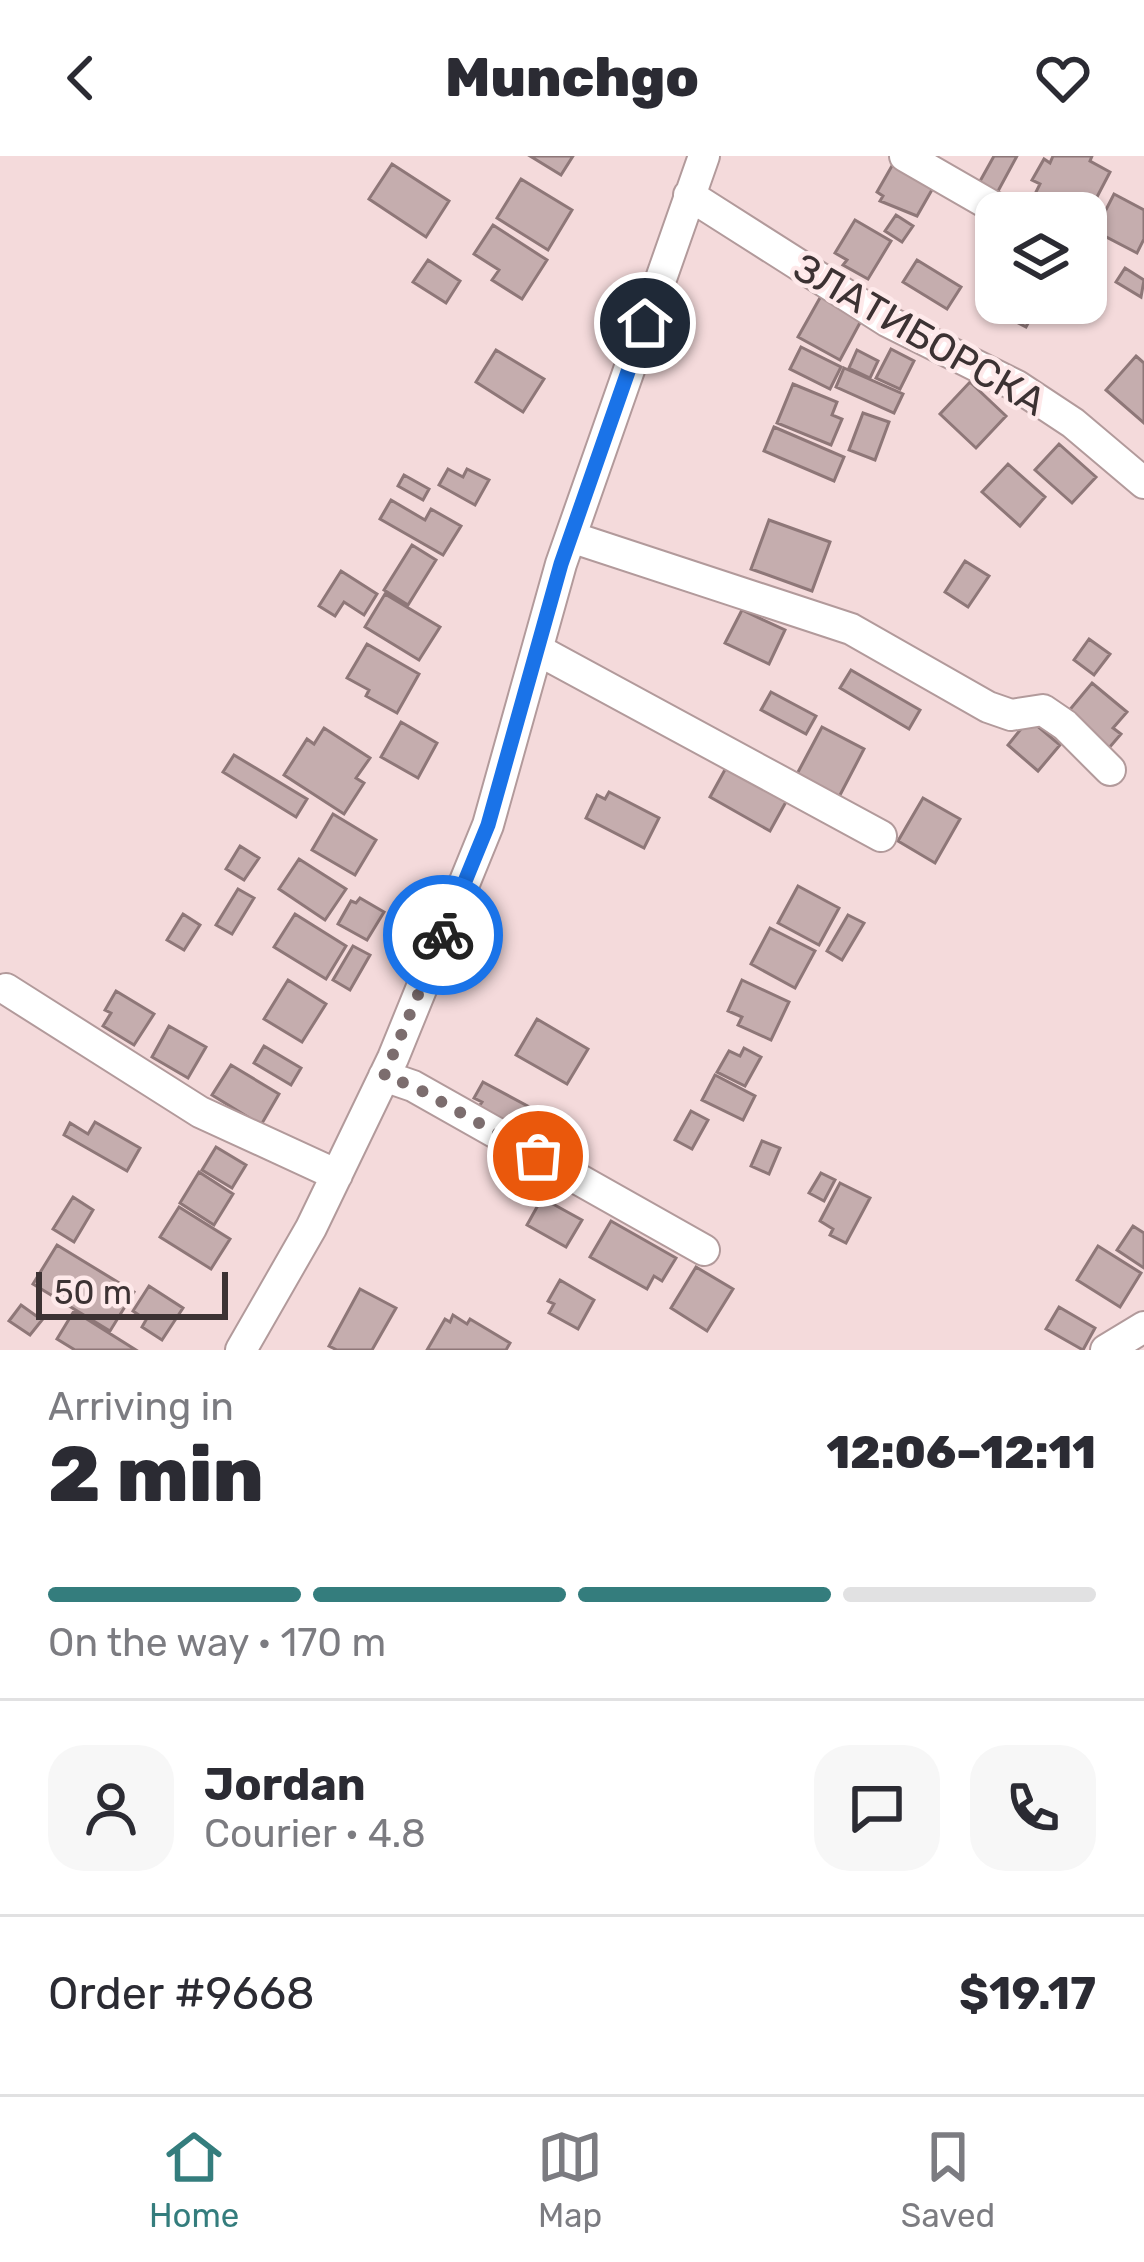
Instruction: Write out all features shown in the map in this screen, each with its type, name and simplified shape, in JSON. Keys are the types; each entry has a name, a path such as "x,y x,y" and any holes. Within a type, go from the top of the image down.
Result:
{"street":[{"path":"242,1350 337,1175 384,1076 488,825 571,536 704,156"},
{"path":"905,156 975,196"},
{"name":"ЗЛАТИБОРСКА","path":"689,195 887,321 1017,386 1073,423 1144,483"},
{"path":"571,536 851,629 988,707 1011,715 1043,710 1110,770"},
{"path":"538,650 881,836"},
{"path":"7,989 200,1112 337,1175"},
{"path":"384,1076 413,1086 704,1250"},
{"path":"1106,1350 1144,1328"}],"building":[{"path":"530,156 573,156 561,175"},
{"path":"994,156 1017,156 998,192 979,183"},
{"path":"1053,156 1092,156 1090,161 1110,172 1100,192 1036,192 1040,184 1032,180 1044,159 1050,163"},
{"path":"392,164 449,201 426,237 369,199"},
{"path":"893,164 933,188 917,216 880,201 883,196 877,192"},
{"path":"521,179 572,210 548,250 497,218"},
{"path":"1114,194 1144,210 1144,239 1137,253 1107,237 1107,208"},
{"path":"896,215 913,226 902,242 885,231"},
{"path":"855,220 891,241 868,279 843,265 847,260 835,253"},
{"path":"493,225 547,260 522,299 492,280 499,270 474,254"},
{"path":"428,260 460,281 446,303 413,282"},
{"path":"917,260 961,287 947,309 903,282"},
{"path":"1125,268 1144,280 1141,297 1116,282"},
{"path":"821,296 862,319 840,360 798,337"},
{"path":"801,347 841,367 830,389 790,369"},
{"path":"891,349 914,361 900,389 876,378"},
{"path":"496,350 544,379 523,412 476,382"},
{"path":"857,350 878,361 870,378 849,368"},
{"path":"1136,356 1144,363 1144,423 1106,390"},
{"path":"844,368 903,394 894,413 836,387"},
{"path":"970,382 1006,416 976,448 940,414"},
{"path":"793,384 837,402 832,415 842,419 831,445 777,423"},
{"path":"863,413 889,422 875,460 849,450"},
{"path":"774,427 844,457 834,481 764,451"},
{"path":"1059,444 1096,477 1072,503 1035,470"},
{"path":"1008,464 1045,497 1020,526 982,492"},
{"path":"448,469 463,477 467,469 489,480 475,505 439,485"},
{"path":"404,475 429,489 423,500 398,486"},
{"path":"391,500 425,520 431,509 461,526 443,555 380,519"},
{"path":"769,520 830,542 812,591 751,569"},
{"path":"412,545 436,560 408,605 384,590"},
{"path":"965,561 989,576 968,607 945,592"},
{"path":"341,571 377,594 364,615 344,602 335,616 319,606"},
{"path":"385,594 440,627 419,660 365,627"},
{"path":"742,610 785,630 769,664 725,643"},
{"path":"1089,639 1110,654 1094,675 1074,660"},
{"path":"367,644 419,674 397,713 366,696 369,690 347,678"},
{"path":"851,670 920,710 909,729 840,688"},
{"path":"1092,683 1127,712 1113,728 1121,734 1109,748 1067,713"},
{"path":"771,692 816,716 806,734 761,710"},
{"path":"1029,719 1060,745 1038,771 1008,745"},
{"path":"401,722 437,743 418,778 381,757"},
{"path":"822,727 864,749 839,797 797,774"},
{"path":"324,728 370,758 356,778 364,783 344,814 284,775 307,739 314,744"},
{"path":"234,755 307,799 296,817 223,772"},
{"path":"727,766 787,800 770,831 710,797"},
{"path":"609,792 659,818 644,848 586,818 597,795 605,799"},
{"path":"923,798 960,819 935,863 898,841"},
{"path":"333,814 376,840 355,875 312,850"},
{"path":"240,846 259,858 244,880 226,869"},
{"path":"299,859 346,889 325,920 279,889"},
{"path":"798,886 839,908 819,945 778,923"},
{"path":"238,889 254,898 232,934 216,925"},
{"path":"360,898 384,912 367,940 338,924 351,901"},
{"path":"183,914 200,925 184,950 167,940"},
{"path":"295,914 346,946 326,979 274,947"},
{"path":"848,915 864,923 842,960 827,951"},
{"path":"770,928 815,951 795,988 751,964"},
{"path":"353,946 370,955 350,990 333,980"},
{"path":"288,980 326,1004 302,1042 264,1019"},
{"path":"742,980 789,1002 771,1040 738,1025 742,1017 728,1011"},
{"path":"116,991 154,1014 134,1045 103,1026 111,1013 105,1010"},
{"path":"537,1019 588,1049 567,1084 516,1055"},
{"path":"169,1026 206,1047 188,1078 152,1057"},
{"path":"264,1046 301,1068 291,1085 254,1063"},
{"path":"744,1048 761,1057 745,1086 717,1072 729,1051 740,1056"},
{"path":"231,1065 279,1094 261,1125 212,1095"},
{"path":"715,1075 755,1096 743,1120 702,1100"},
{"path":"483,1082 537,1111 524,1134 478,1108 482,1102 474,1098"},
{"path":"691,1111 708,1120 692,1149 675,1140"},
{"path":"95,1122 140,1148 127,1171 64,1135 70,1123 88,1134"},
{"path":"762,1141 780,1148 769,1174 751,1166"},
{"path":"216,1147 246,1165 232,1188 202,1170"},
{"path":"199,1172 233,1194 214,1225 180,1203"},
{"path":"821,1173 835,1180 824,1201 809,1193"},
{"path":"840,1183 870,1198 846,1243 830,1235 833,1229 820,1221"},
{"path":"73,1197 93,1210 74,1242 53,1229"},
{"path":"542,1198 582,1220 566,1247 527,1225"},
{"path":"179,1207 230,1239 211,1269 160,1237"},
{"path":"611,1221 676,1258 662,1281 654,1276 647,1289 590,1257"},
{"path":"1133,1226 1144,1233 1144,1268 1117,1250"},
{"path":"57,1245 134,1292 110,1331 33,1284"},
{"path":"1098,1246 1141,1273 1120,1307 1077,1280"},
{"path":"696,1267 733,1289 707,1331 671,1308"},
{"path":"560,1280 594,1300 578,1329 549,1313 554,1304 548,1301"},
{"path":"149,1286 183,1308 162,1340 142,1327 146,1320 133,1311"},
{"path":"360,1289 396,1308 372,1350 337,1350 329,1346"},
{"path":"21,1305 42,1320 30,1335 9,1321"},
{"path":"1059,1307 1095,1328 1083,1350 1046,1329"},
{"path":"74,1311 136,1350 75,1350 57,1339"},
{"path":"453,1315 467,1324 470,1319 510,1343 506,1350 427,1350 445,1319 450,1322"}],"way so far":[{"path":"443,935 384,1076 413,1086 538,1156"}],"route":[{"path":"443,935 488,825 561,564 645,323"}]}
